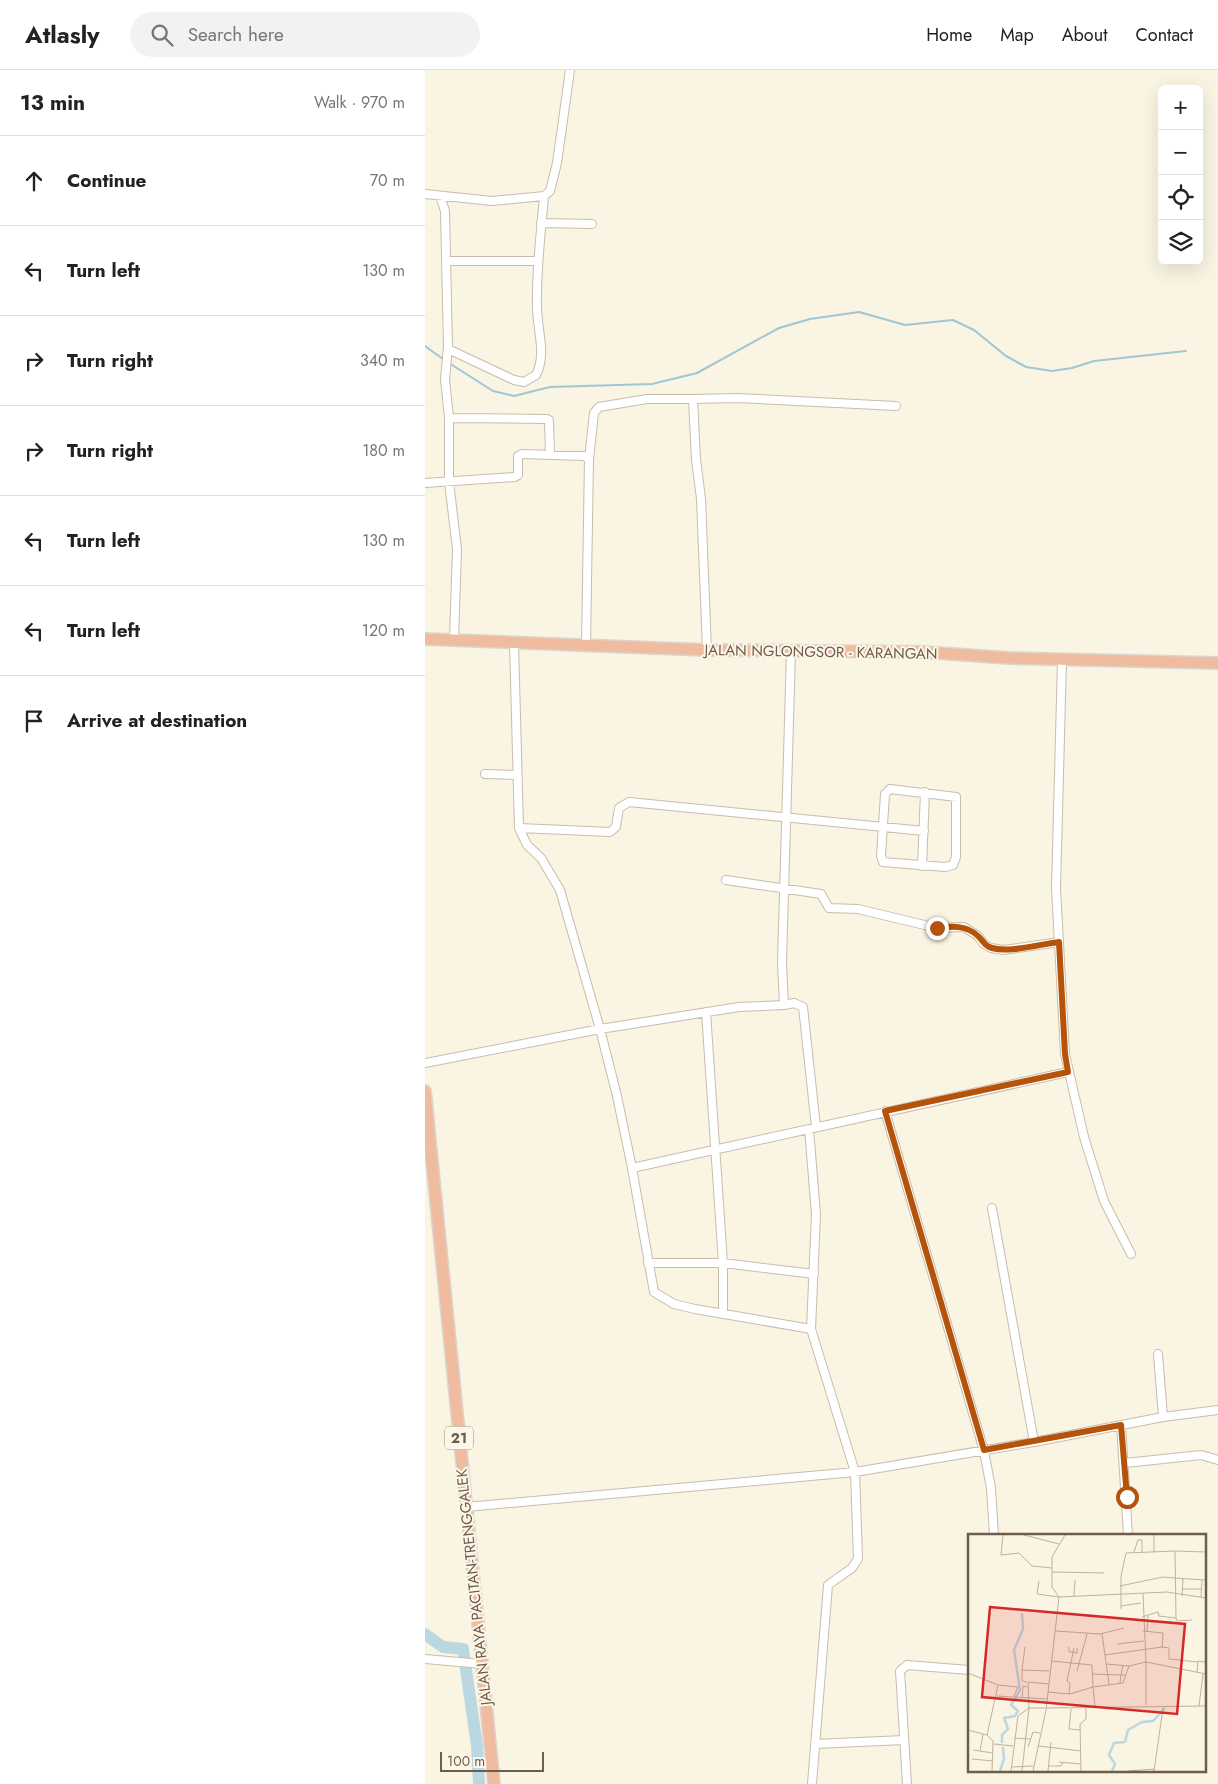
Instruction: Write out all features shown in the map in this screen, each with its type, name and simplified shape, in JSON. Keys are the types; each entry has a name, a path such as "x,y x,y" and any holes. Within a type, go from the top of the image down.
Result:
{"highway":[{"name":"JALAN NGLONGSOR - KARANGAN","path":"425,639 514,644 707,650 923,652 1062,660 1218,663"},
{"name":"JALAN RAYA PACITAN-TRENGGALEK","path":"425,1091 466,1506 476,1664 494,1784"}],"street":[{"path":"425,194 492,202 544,196 550,191 557,163 570,70"},
{"path":"440,196 445,206 448,350 445,377 449,418 449,482 457,549 454,640"},
{"path":"448,350 514,380 524,382 536,375 542,360 537,309 538,261 544,196"},
{"path":"541,223 592,224"},
{"path":"446,261 538,261"},
{"path":"586,646 589,459 594,413 599,408 647,399 737,398 896,406"},
{"path":"693,399 696,459 701,499 707,650"},
{"path":"449,418 547,419 549,420 550,455"},
{"path":"425,483 515,477 519,455 584,456 589,459"},
{"path":"514,644 519,828 527,845 541,858 560,890 617,1096 654,1292 662,1298 695,1309 811,1329"},
{"path":"783,1005 782,962 791,652"},
{"path":"1062,660 1056,888 1064,1046 1068,1072 1084,1138 1104,1201 1131,1254"},
{"path":"485,774 517,775"},
{"path":"893,789 925,792 956,797 956,858 950,866 922,866 883,862 881,856 882,828 887,791 893,789"},
{"path":"922,866 925,792"},
{"path":"519,828 611,832 615,827 619,808 629,802 924,831"},
{"path":"726,880 821,894 829,908 858,910 937,928 964,927 979,936 984,944 991,948 1004,950 1059,942"},
{"path":"425,1063 600,1029 739,1007 794,1003 803,1007 816,1214 811,1329 855,1472 858,1559 852,1568 828,1584 812,1784"},
{"path":"706,1012 723,1263 723,1314"},
{"path":"632,1168 1068,1072"},
{"path":"885,1111 984,1450 991,1488 994,1534"},
{"path":"992,1208 1034,1442"},
{"path":"649,1263 723,1263 814,1274"},
{"path":"1158,1354 1163,1417"},
{"path":"466,1506 855,1472 1034,1442 1163,1417 1218,1410"},
{"path":"1121,1425 1125,1463 1128,1534"},
{"path":"1125,1463 1201,1455 1218,1460"},
{"path":"425,1659 476,1664"},
{"path":"907,1784 900,1677 903,1667 911,1665 968,1670"},
{"path":"815,1744 904,1740"}],"waterway":[{"path":"449,363 493,391 514,396 550,387 652,384 697,373 779,328 810,319 859,312 905,325 953,320 974,330 1006,356 1026,367 1052,371 1072,368 1094,361 1186,351"},
{"path":"425,346 443,359"},
{"path":"425,1634 443,1647 463,1649 477,1746 479,1784"}],"route":[{"path":"937,928 964,927 979,936 984,944 991,948 1004,950 1059,942 1062,1013 1068,1072 885,1111 984,1450 1121,1425 1127,1497"}]}
